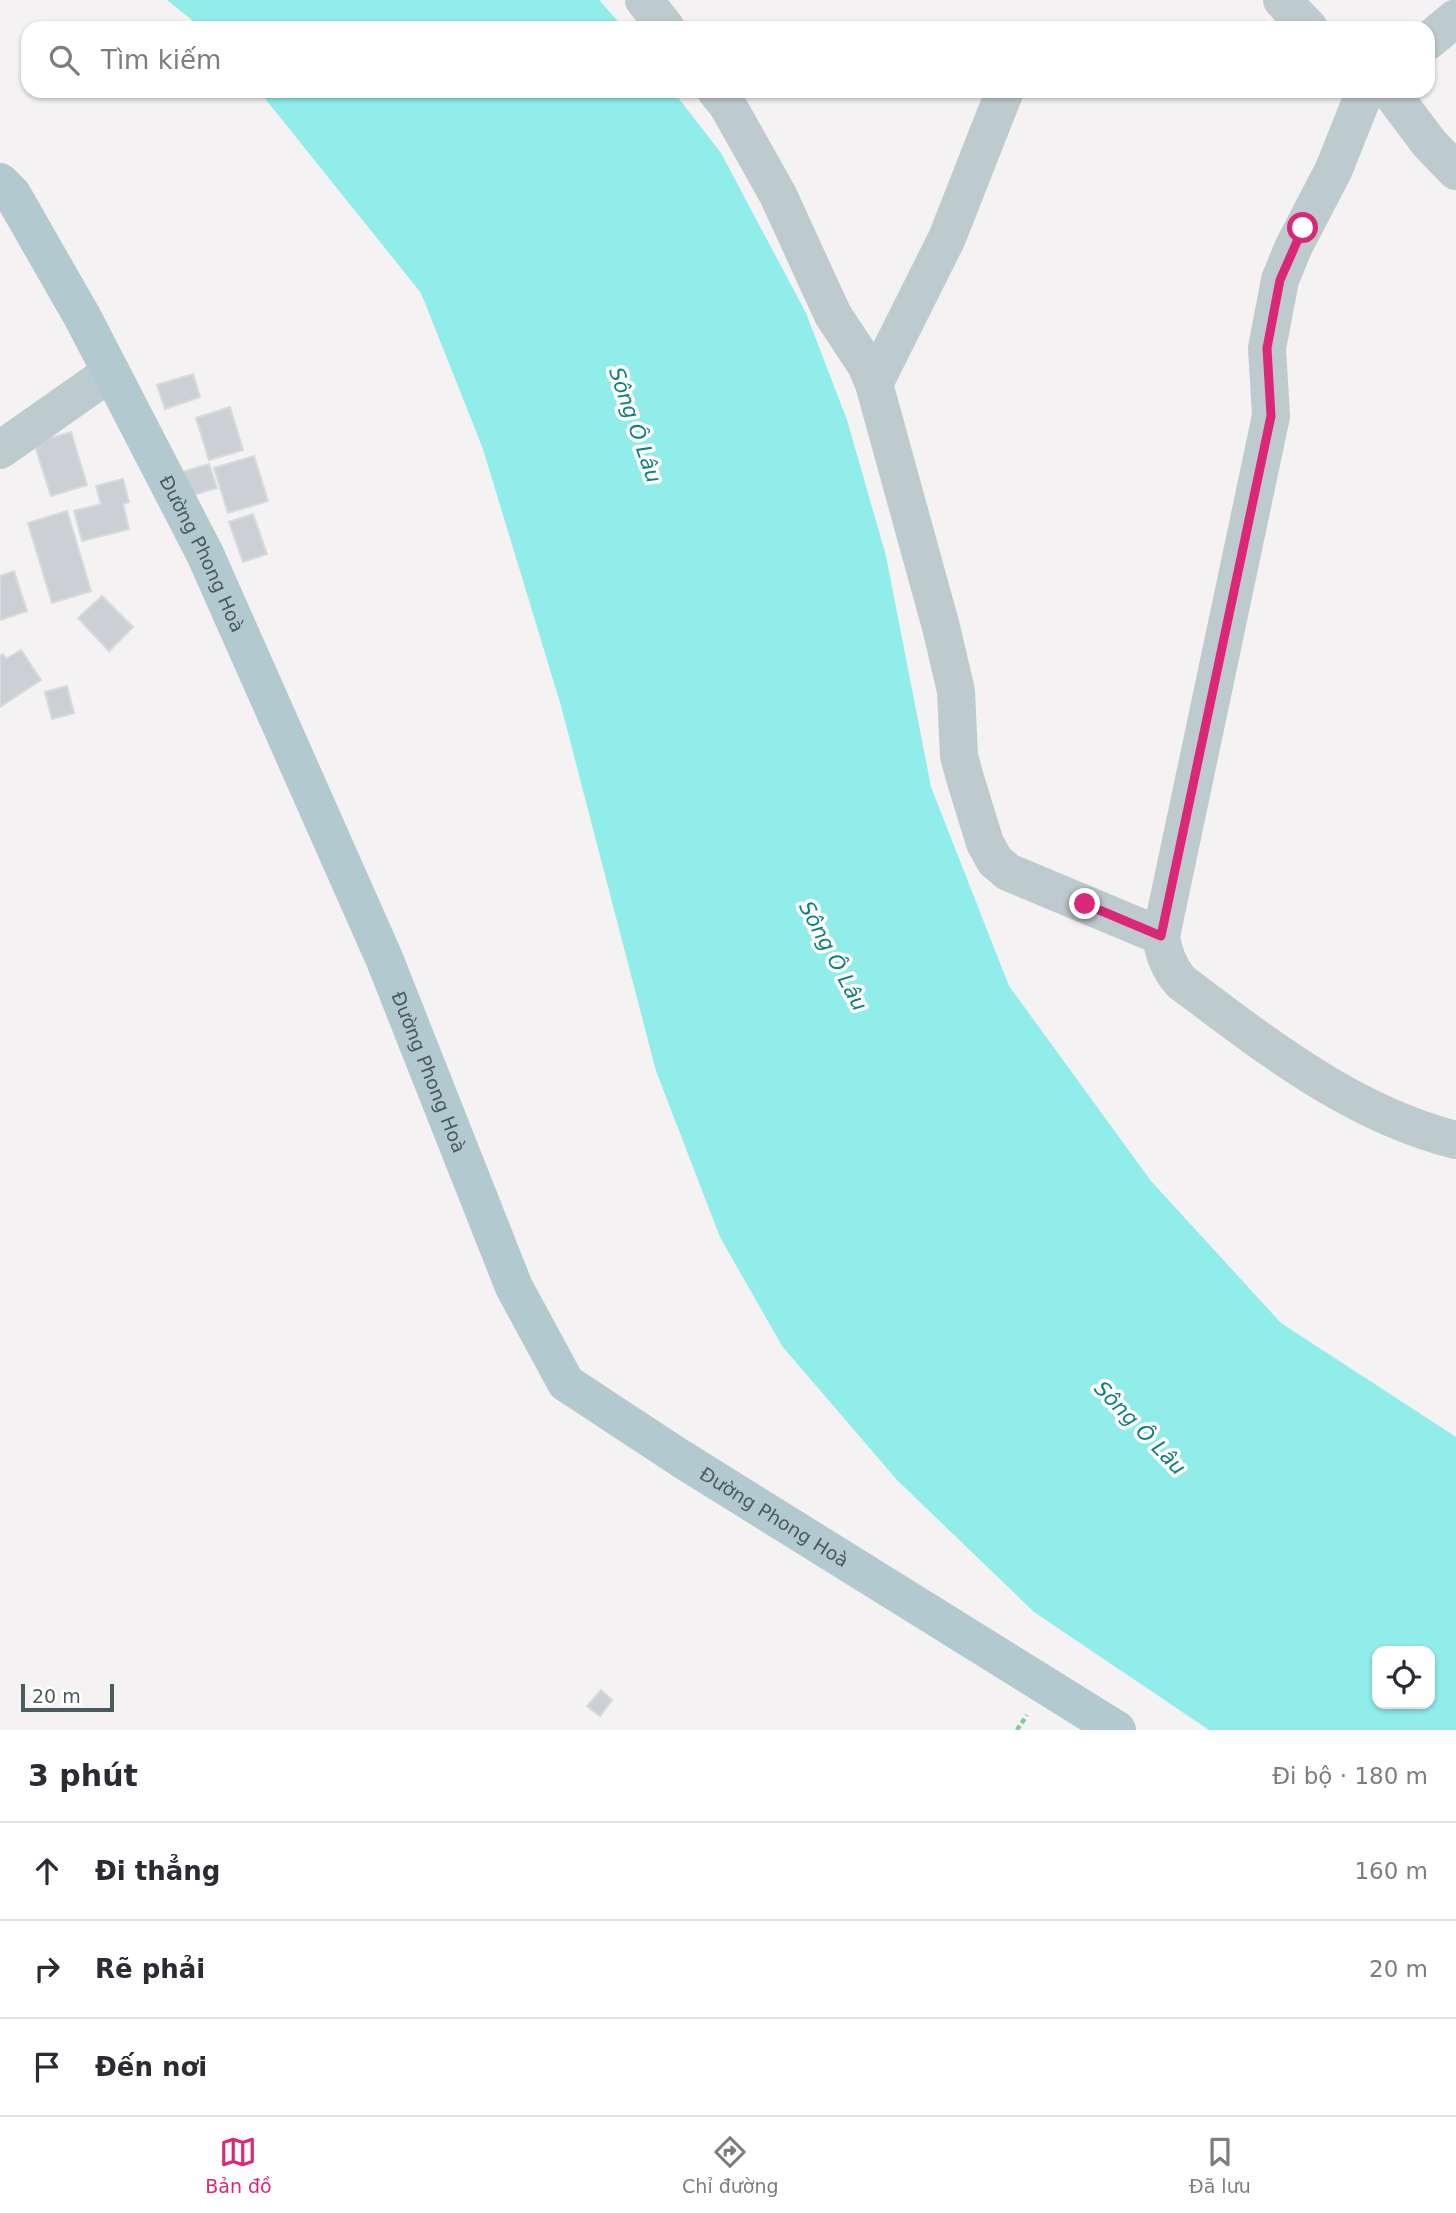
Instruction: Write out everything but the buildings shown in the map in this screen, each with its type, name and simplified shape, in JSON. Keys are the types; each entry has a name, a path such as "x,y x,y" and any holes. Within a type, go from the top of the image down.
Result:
{"main road":[{"name":"Đường Phong Hoà","path":"0,182 12,194 83,318 205,554 384,958 514,1287 566,1383 680,1458 1117,1730"}],"street":[{"path":"644,0 660,21"},
{"path":"1282,0 1302,21"},
{"path":"1435,35 1456,18"},
{"path":"722,98 778,195 833,315 866,365 874,384 956,691 959,756 990,852 995,861 1008,872 1161,936"},
{"path":"874,384 947,238 1002,98"},
{"path":"1361,98 1334,169 1293,248 1280,280 1267,348 1271,416 1161,936 1170,970 1181,982 1262,1044 1326,1084 1375,1110 1431,1133 1456,1140"},
{"path":"1395,98 1429,143 1456,171"},
{"path":"0,450 111,372"}],"water":[{"path":"167,0 599,0 618,21 193,21"},
{"name":"Sông Ô Lâu","path":"265,98 678,98 721,153 806,313 847,420 886,556 931,787 1009,986 1151,1181 1281,1323 1456,1437 1456,1730 1209,1730 1034,1612 897,1480 782,1346 720,1237 656,1071 561,706 483,449 421,293"}],"route":[{"path":"1085,904 1161,936 1271,416 1267,348 1280,280 1303,228"}]}
